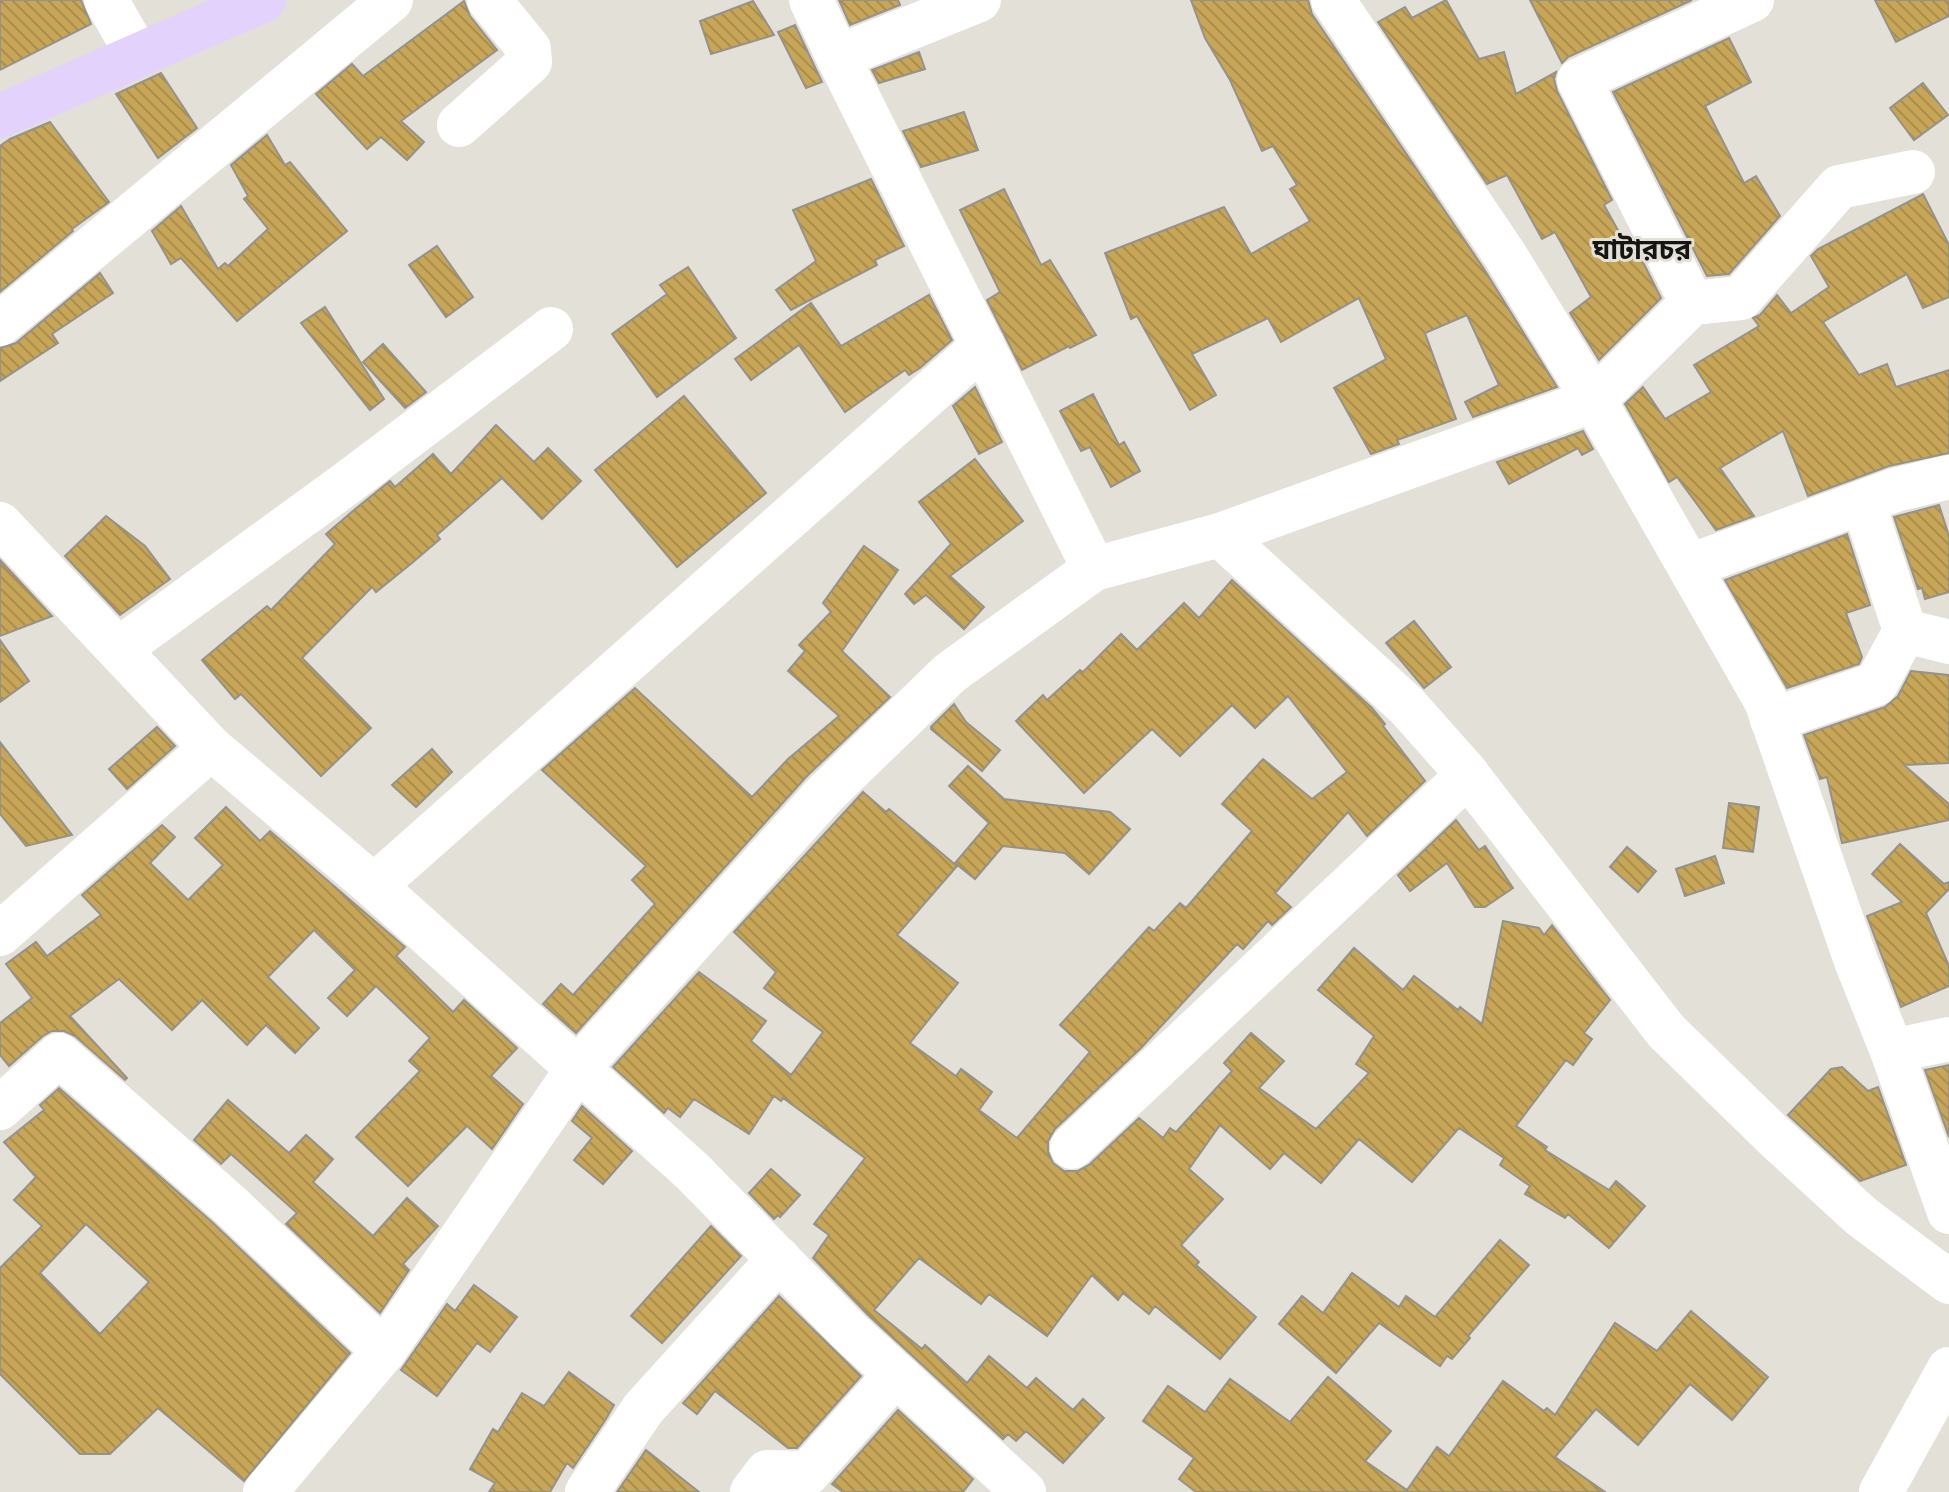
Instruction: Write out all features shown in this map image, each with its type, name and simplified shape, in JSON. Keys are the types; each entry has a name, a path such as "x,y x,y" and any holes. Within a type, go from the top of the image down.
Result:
{"main road":[{"path":"0,116 264,0"}],"street":[{"path":"106,0 137,54"},
{"path":"0,324 36,289 391,0"},
{"path":"459,125 530,62 529,49 489,0"},
{"path":"811,0 1094,569"},
{"path":"838,57 979,0"},
{"path":"1333,0 1505,255 1594,400 1766,701 1856,961 1892,1051 1949,1212"},
{"path":"1692,303 1579,80 1752,0"},
{"path":"265,1492 384,1351 578,1068 825,794 950,673 1094,569 1220,535 1594,400 1692,303 1741,298 1839,187 1913,172"},
{"path":"119,649 551,329"},
{"path":"374,886 983,346"},
{"path":"1690,566 1895,490 1949,477"},
{"path":"1772,720 1876,684 1905,631 1863,502"},
{"path":"0,524 211,748 374,886 692,1171 895,1375 1024,1492"},
{"path":"1220,535 1407,706 1468,775 1666,1031 1861,1216 1949,1282"},
{"path":"1905,631 1949,642"},
{"path":"0,934 211,748"},
{"path":"1072,1147 1468,775"},
{"path":"1892,1051 1949,1039"},
{"path":"0,1108 59,1055 229,1204 384,1351"},
{"path":"587,1492 643,1409 779,1259"},
{"path":"1881,1492 1949,1369"},
{"path":"752,1492 767,1472 808,1473 895,1375"}],"building":[{"path":"0,0 81,0 91,24 0,70"},
{"path":"839,0 898,0 900,5 850,25"},
{"path":"1191,0 1308,0 1312,14 1484,269 1557,387 1473,417 1465,402 1499,385 1467,315 1425,333 1456,419 1397,440 1399,444 1371,454 1334,388 1386,359 1359,298 1281,342 1268,318 1192,354 1216,395 1190,410 1137,316 1131,319 1105,253 1224,207 1251,254 1310,221 1290,189 1297,185 1273,146 1262,151 1230,80 1205,38"},
{"path":"1446,0 1479,59 1504,52 1516,94 1556,72 1557,91 1612,200 1604,205 1635,261 1641,258 1661,298 1599,360 1570,313 1591,297 1555,232 1542,239 1507,175 1487,184 1378,22 1405,7 1412,18"},
{"path":"1530,0 1692,0 1568,57 1562,63"},
{"path":"1875,0 1949,0 1949,16 1896,42"},
{"path":"464,1 470,16 497,50 401,121 424,142 407,160 381,137 367,149 316,94 352,64 363,76"},
{"path":"753,1 774,35 711,54 700,21"},
{"path":"795,25 822,82 806,88 778,32"},
{"path":"1729,38 1751,82 1705,106 1744,183 1756,176 1780,216 1729,274 1707,276 1613,92"},
{"path":"919,52 925,69 879,83 872,70"},
{"path":"161,73 197,128 158,158 116,94"},
{"path":"1923,83 1948,115 1914,140 1890,108"},
{"path":"964,112 978,150 921,167 903,131"},
{"path":"50,122 109,202 72,229 0,292 0,146"},
{"path":"267,135 285,165 290,162 347,231 237,321 181,258 171,264 152,231 181,206 218,269 225,263 228,266 268,229 244,199 248,196 231,165"},
{"path":"871,179 904,246 875,260 877,265 791,310 776,290 816,261 793,210"},
{"path":"1004,189 1041,265 1050,260 1096,335 1022,370 987,300 1000,292 960,210"},
{"path":"1923,194 1949,245 1949,297 1923,308 1907,274 1823,322 1859,375 1887,364 1896,387 1949,370 1949,453 1889,466 1808,496 1783,431 1720,468 1754,516 1716,530 1677,477 1669,482 1625,404 1643,387 1665,419 1711,392 1694,365 1759,326 1753,318 1760,315 1777,295 1791,313 1829,287 1811,256 1818,249"},
{"path":"437,246 473,297 446,317 409,265"},
{"path":"688,267 736,338 657,397 612,334 667,294 660,285"},
{"path":"100,273 113,293 52,334 58,343 0,381 0,348 16,343"},
{"path":"929,295 952,340 920,368 909,375 905,370 845,412 799,345 751,380 735,359 811,303 841,346"},
{"path":"325,307 384,399 370,410 301,323"},
{"path":"383,344 426,392 405,408 363,362"},
{"path":"975,387 1002,442 979,454 953,406"},
{"path":"1093,394 1119,445 1124,442 1140,471 1111,487 1090,447 1081,451 1060,411"},
{"path":"684,396 766,493 677,567 595,470"},
{"path":"496,425 534,462 548,448 581,481 542,519 502,478 437,535 440,539 412,563 376,592 372,587 302,658 371,728 321,776 241,694 235,699 202,660 267,606 271,610 335,544 326,534 390,481 395,487 433,454 451,474"},
{"path":"1583,431 1593,449 1582,455 1578,448 1509,484 1497,462"},
{"path":"975,459 1023,521 950,576 984,607 964,629 926,595 914,604 905,594 951,544 919,502"},
{"path":"1939,505 1949,536 1949,592 1925,599 1922,588 1918,589 1894,517"},
{"path":"106,516 145,546 170,579 120,615 65,556"},
{"path":"1847,534 1870,605 1846,613 1862,657 1859,664 1787,688 1725,580"},
{"path":"864,546 898,570 842,651 890,697 806,777 576,1033 543,1004 561,984 573,995 655,904 632,880 646,866 542,770 635,688 752,797 788,759 839,716 788,671 805,651 799,645 831,612 823,603"},
{"path":"0,560 52,616 0,636"},
{"path":"1232,580 1372,708 1425,781 1367,836 1348,812 1275,893 1291,907 1272,925 1268,921 1243,949 1237,944 1141,1048 1055,1129 1048,1141 1048,1152 1053,1163 1064,1171 1078,1171 1089,1165 1139,1118 1163,1138 1170,1128 1176,1132 1232,1071 1224,1063 1251,1033 1284,1061 1259,1088 1316,1129 1369,1073 1356,1064 1374,1036 1318,990 1354,948 1403,990 1414,976 1458,1010 1460,1007 1482,1024 1503,921 1539,928 1544,935 1552,925 1610,1000 1584,1033 1592,1039 1573,1065 1566,1060 1516,1126 1547,1147 1545,1150 1609,1190 1616,1181 1645,1206 1609,1248 1568,1214 1565,1218 1525,1194 1530,1186 1500,1165 1504,1158 1459,1128 1412,1182 1359,1139 1321,1183 1284,1153 1270,1169 1220,1125 1189,1169 1223,1199 1181,1245 1199,1262 1196,1265 1256,1317 1220,1359 1155,1306 1149,1314 1123,1293 1118,1300 1092,1275 1047,1336 989,1294 981,1304 919,1258 874,1310 922,1349 925,1345 967,1383 989,1356 1027,1388 1036,1378 1073,1410 1083,1399 1104,1418 1063,1463 1026,1431 1016,1441 1008,1434 1003,1439 868,1315 813,1258 829,1235 814,1224 865,1158 783,1098 781,1101 774,1096 749,1134 694,1099 680,1117 668,1108 664,1113 613,1067 699,972 766,1021 751,1041 791,1075 823,1032 764,988 776,972 734,932 863,792 886,812 889,809 957,866 897,935 958,983 910,1043 956,1076 961,1069 992,1092 979,1110 1017,1138 1090,1052 1060,1025 1149,927 1154,931 1180,903 1186,908 1252,831 1222,804 1263,759 1312,799 1347,772 1288,696 1255,728 1232,705 1180,756 1152,729 1084,793 1016,721 1043,695 1047,700 1080,670 1083,672 1121,634 1137,650 1184,603 1199,618"},
{"path":"1414,621 1451,667 1424,688 1386,643"},
{"path":"0,640 29,681 0,702"},
{"path":"1911,671 1949,675 1949,763 1904,765 1949,804 1949,820 1842,843 1827,777 1820,779 1804,735 1885,707 1898,696"},
{"path":"954,704 966,722 1000,750 982,771 931,729"},
{"path":"157,727 175,746 127,789 109,769"},
{"path":"0,742 72,835 26,846 0,814"},
{"path":"432,749 452,772 416,807 392,785"},
{"path":"968,766 1004,799 1110,812 1130,829 1089,874 1065,853 1003,846 975,879 955,863 989,823 949,786"},
{"path":"1729,803 1759,807 1753,852 1723,848"},
{"path":"226,807 260,841 270,831 405,947 396,956 453,1012 464,1000 517,1048 491,1076 523,1104 492,1149 467,1126 408,1186 356,1137 420,1071 409,1061 430,1038 376,986 347,1016 328,998 355,970 314,930 268,977 319,1028 295,1053 266,1025 247,1045 202,1000 172,1030 119,979 70,1016 127,1078 125,1080 75,1036 64,1031 52,1031 43,1036 9,1066 0,1055 0,1023 32,998 6,964 36,942 47,956 101,915 82,895 162,825 175,837 150,863 188,900 223,865 195,838"},
{"path":"1456,820 1479,850 1485,846 1513,888 1485,907 1475,907 1447,863 1410,891 1398,875"},
{"path":"1900,844 1944,884 1949,882 1949,889 1926,913 1949,966 1949,986 1901,1007 1867,916 1902,902 1872,874"},
{"path":"1627,847 1656,871 1638,892 1610,867"},
{"path":"1715,856 1724,883 1685,896 1676,869"},
{"path":"1949,1065 1949,1137 1925,1070"},
{"path":"1842,1067 1868,1091 1878,1087 1906,1165 1860,1181 1788,1115 1831,1069"},
{"path":"59,1088 212,1222 350,1353 244,1481 158,1408 110,1454 80,1454 0,1374 0,1268 42,1226 14,1200 36,1177 4,1142 44,1110 40,1105","holes":["86,1224 149,1282 100,1334 40,1273"]},
{"path":"228,1100 289,1153 306,1135 333,1159 313,1182 373,1236 407,1198 438,1226 403,1264 409,1270 380,1313 286,1224 297,1213 231,1154 221,1164 194,1140"},
{"path":"582,1106 632,1151 603,1184 574,1160 592,1138 572,1121"},
{"path":"771,1169 800,1195 780,1217 778,1215 774,1219 749,1193"},
{"path":"711,1226 741,1256 662,1343 631,1316"},
{"path":"1500,1240 1529,1265 1452,1359 1447,1356 1440,1366 1379,1323 1336,1373 1279,1324 1302,1296 1323,1313 1352,1273 1399,1307 1406,1296 1435,1317"},
{"path":"474,1285 517,1317 490,1352 477,1343 437,1396 401,1370 447,1304 455,1311"},
{"path":"779,1296 861,1376 797,1448 788,1448 715,1391 697,1414 683,1403"},
{"path":"1691,1311 1768,1377 1732,1420 1690,1384 1638,1445 1596,1409 1555,1457 1605,1492 1196,1492 1179,1479 1194,1458 1143,1421 1168,1386 1205,1412 1230,1379 1290,1422 1328,1377 1391,1431 1365,1461 1407,1490 1437,1447 1449,1456 1503,1381 1544,1411 1547,1408 1555,1415 1615,1323 1657,1351"},
{"path":"569,1372 614,1405 606,1419 573,1468 567,1463 550,1492 489,1492 495,1483 470,1469 493,1429 498,1432 522,1393 544,1406"},
{"path":"898,1410 973,1479 963,1492 843,1492 832,1484"},
{"path":"646,1450 699,1492 617,1492"}],"district":[{"name":"ঘাটারচর","path":"1642,249"}]}
